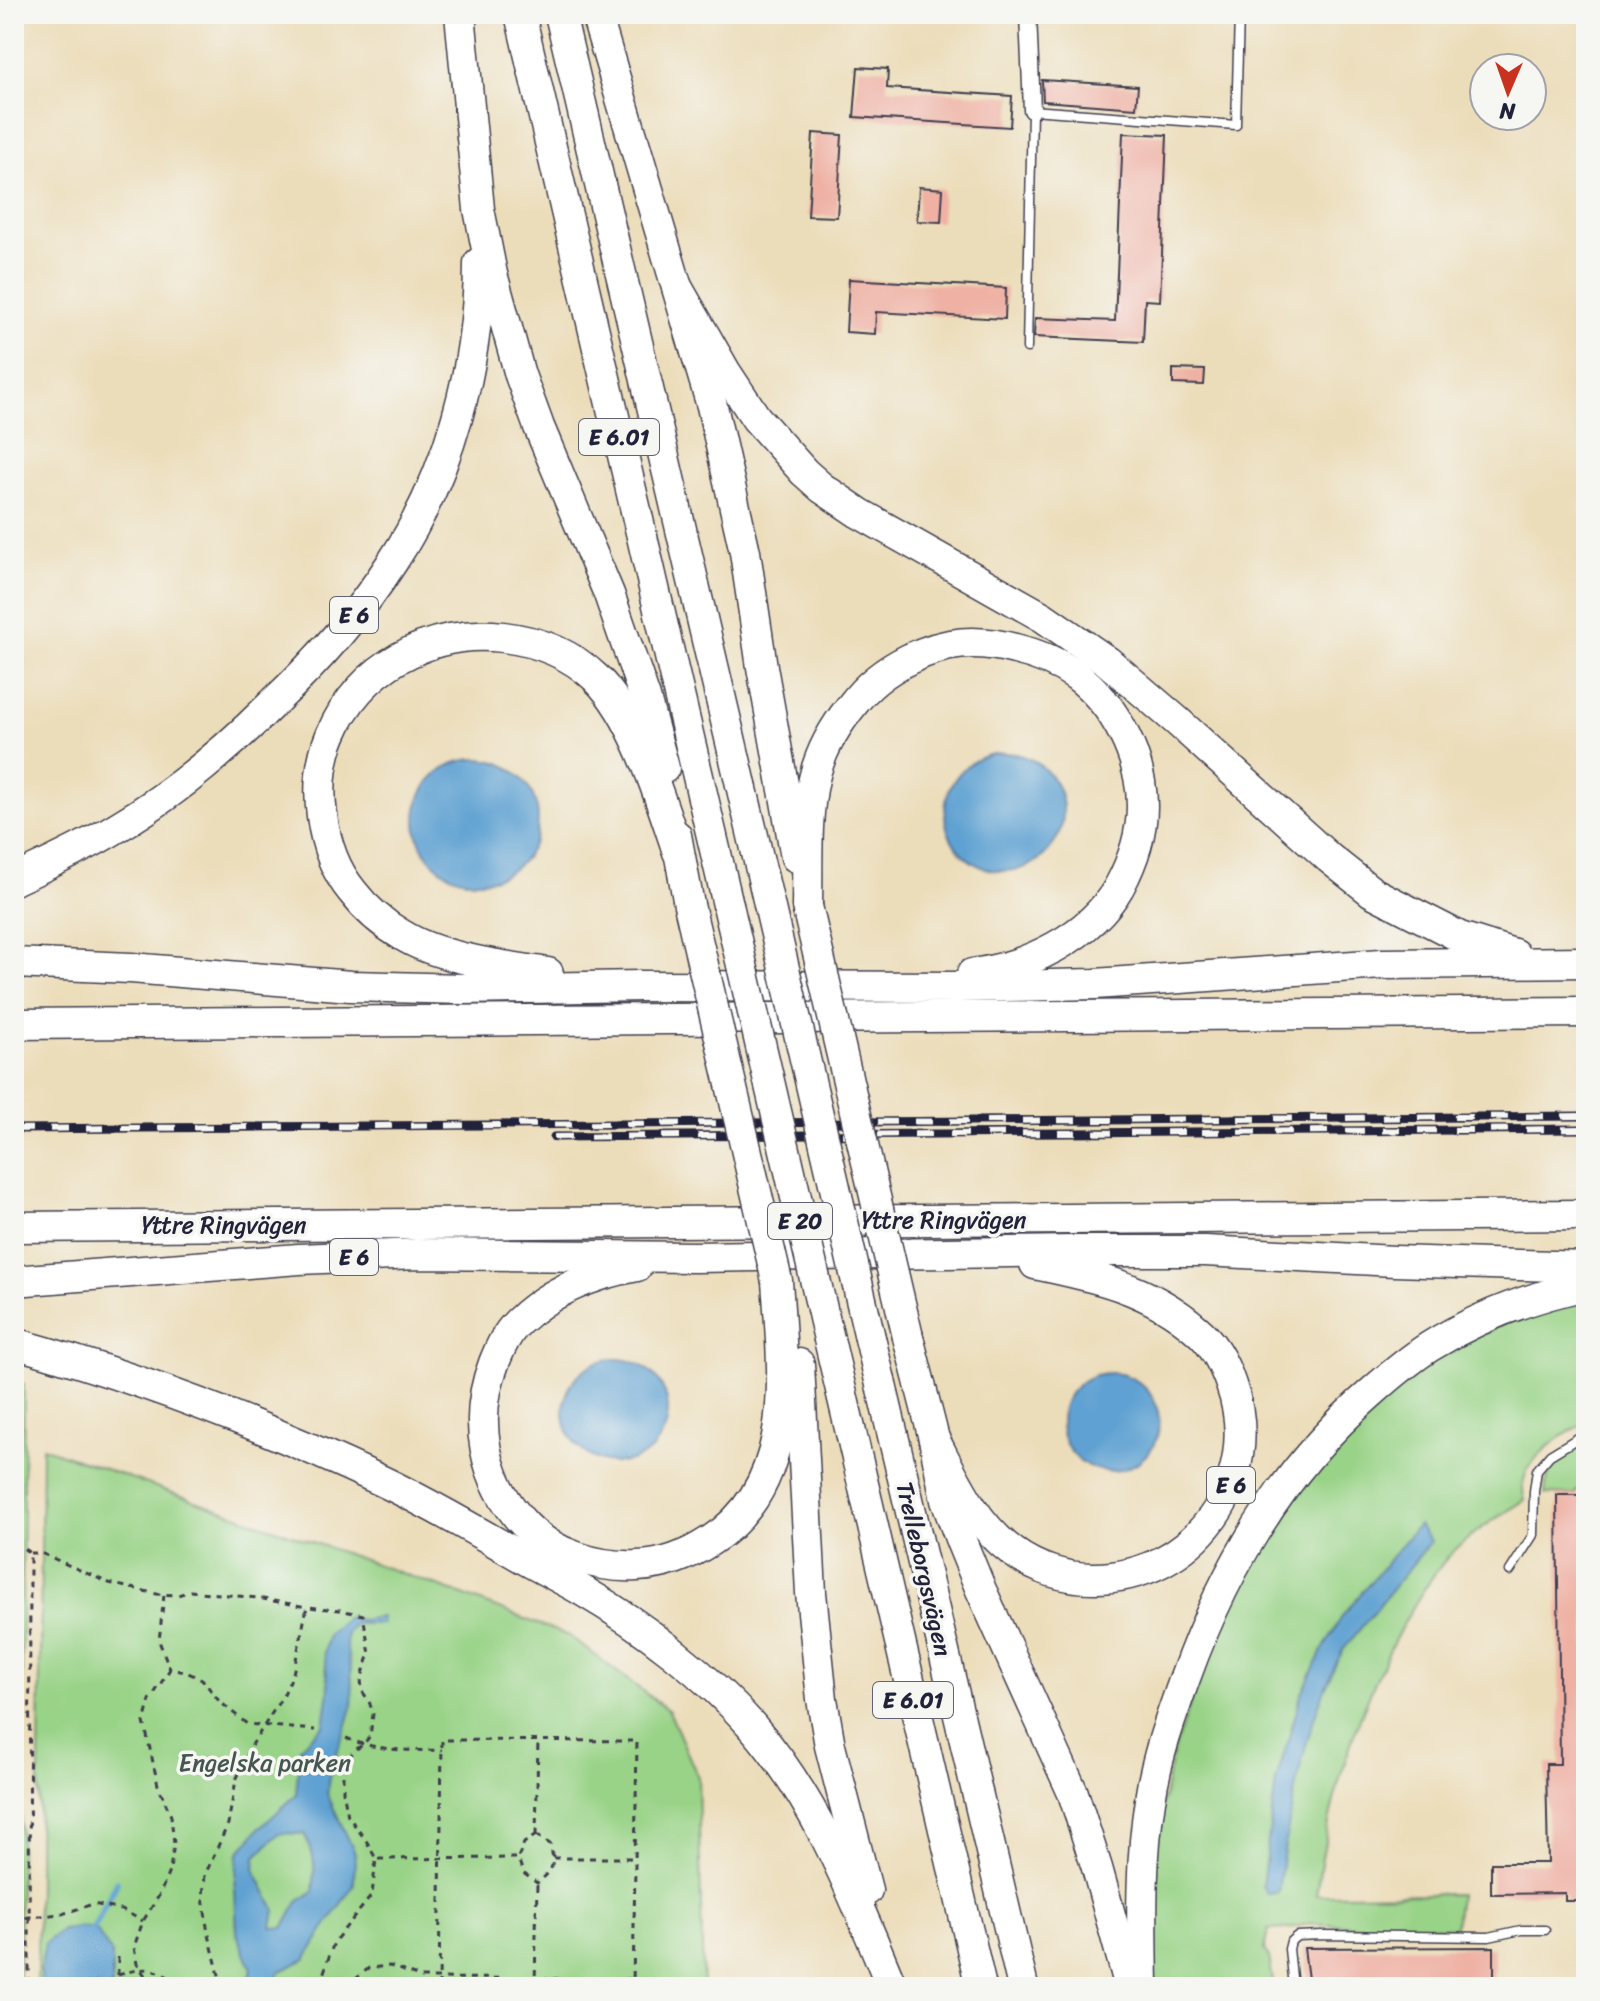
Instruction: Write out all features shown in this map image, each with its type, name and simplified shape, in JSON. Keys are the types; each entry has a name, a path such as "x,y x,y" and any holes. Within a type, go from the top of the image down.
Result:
{"highway":[{"name":"E 6","path":"14,880 116,829 188,780 226,748 331,644 368,598 416,520 450,442 466,381 477,320 479,209 460,14"},
{"name":"Trelleborgsvägen","path":"520,14 981,1987"},
{"name":"Trelleborgsvägen","path":"560,14 1023,1987"},
{"name":"E 6","path":"14,1281 299,1259 417,1254 695,1257 978,1252 1075,1272 1135,1290 1162,1304 1195,1328 1209,1341 1235,1395 1239,1433 1231,1485 1212,1519 1178,1553 1128,1575 1079,1578 1046,1570 1014,1552 1000,1540 972,1510 934,1439 908,1337 807,906 795,852 745,552 712,406 596,14"},
{"path":"479,209 492,274 520,375 609,594 645,698 666,776 689,905 788,1339 800,1374 811,1593 822,1699 841,1793 892,1987"},
{"path":"677,287 756,418 822,488 859,513 1043,617 1107,661 1329,858 1372,892 1460,937 1492,948 1516,955 1586,962"},
{"path":"641,986 472,960 404,937 383,922 350,889 324,831 320,801 321,774 330,737 341,715 374,674 400,656 429,644 464,636 488,635 525,640 556,650 595,677 618,704 653,781 678,852"},
{"path":"807,906 814,777 833,733 861,693 876,679 895,666 942,645 993,643 1036,654 1055,663 1074,674 1105,702 1136,761 1142,807 1130,865 1114,895 1099,914 1061,943 1010,966 979,973 863,987"},
{"path":"14,963 131,968 351,986 463,989 1095,984 1382,964 1586,962"},
{"path":"14,1024 1586,1012"},
{"name":"Yttre Ringvägen","path":"14,1227 1586,1215"},
{"path":"978,1252 1205,1251 1586,1267"},
{"path":"695,1257 624,1268 572,1286 551,1296 504,1339 483,1397 483,1430 486,1451 498,1486 528,1528 575,1557 625,1567 670,1561 690,1554 720,1535 747,1508 767,1476 781,1416 788,1339"},
{"path":"1143,1987 1143,1852 1158,1760 1188,1669 1213,1607 1259,1524 1325,1437 1381,1384 1428,1348 1499,1311 1586,1285"},
{"path":"14,1343 185,1398 256,1425 384,1482 585,1592 628,1620 709,1684 752,1726 791,1777 845,1875 892,1987"},
{"path":"934,1439 946,1500 961,1541 1073,1793 1130,1987"}],"street":[{"path":"1028,14 1032,110"}],"lane":[{"path":"1027,348 1032,110 1236,125 1239,14"},
{"path":"1510,1571 1533,1535 1537,1470 1550,1455 1586,1433"},
{"path":"1293,1987 1289,1949 1291,1941 1297,1936 1489,1937 1521,1930 1545,1930"}],"path":[{"path":"14,1542 30,1553 41,1553 109,1583 164,1594 178,1595 190,1591 257,1598 363,1615 370,1654 361,1679 362,1691 373,1714 370,1736 353,1751 343,1773 343,1791 348,1816 376,1859 372,1895 334,1942 319,1987"},
{"path":"29,1987 30,1553"},
{"path":"164,1594 159,1641 170,1669"},
{"path":"222,1987 207,1927 203,1896 205,1875 228,1824 236,1780 252,1745 293,1674 307,1607"},
{"path":"170,1669 202,1679 219,1701 247,1724 315,1730"},
{"path":"148,1987 146,1977 137,1964 134,1947 143,1921 160,1894 170,1869 174,1844 171,1816 158,1785 144,1722 150,1700 170,1669"},
{"path":"346,1738 363,1745 400,1751 442,1750"},
{"path":"439,1987 442,1740 637,1741 633,1987"},
{"path":"536,1835 538,1740"},
{"path":"536,1835 524,1843 518,1858 523,1873 537,1883"},
{"path":"536,1835 550,1844 553,1858 550,1873 537,1883"},
{"path":"376,1859 518,1858"},
{"path":"553,1858 635,1858"},
{"path":"535,1987 537,1883"},
{"path":"14,1921 62,1914 93,1904 122,1910 143,1921"},
{"path":"117,1987 118,1957"},
{"path":"346,1987 369,1968 390,1966 422,1978 633,1979"},
{"path":"118,1975 140,1968 152,1969 184,1987"}],"green space":[{"path":"1586,1292 1586,1423 1541,1453 1526,1475 1523,1487 1525,1500 1484,1526 1456,1549 1420,1595 1391,1648 1359,1719 1326,1834 1316,1895 1459,1894 1455,1928 1311,1923 1268,1930 1264,1950 1269,1957 1274,1987 1152,1987 1156,1838 1172,1755 1222,1613 1311,1468 1384,1393 1468,1337"},
{"path":"14,1382 24,1384 19,1987 14,1987"},
{"path":"1586,1442 1586,1491 1576,1491 1575,1495 1545,1494 1548,1475 1556,1461"},
{"name":"Engelska parken","path":"42,1447 455,1592 569,1636 669,1711 698,1777 703,1987 37,1987"}],"water":[{"path":"1004,753 1027,758 1046,770 1058,789 1063,812 1058,835 1046,854 1027,866 1004,871 981,866 962,854 950,835 945,812 950,789 962,770 981,758"},
{"path":"477,759 500,763 520,777 534,797 538,820 534,843 520,863 500,877 477,881 454,877 434,863 420,843 416,820 420,797 434,777 454,763"},
{"path":"616,1359 636,1363 653,1374 664,1391 668,1411 664,1431 653,1448 636,1459 616,1463 596,1459 579,1448 568,1431 564,1411 568,1391 579,1374 596,1363"},
{"path":"1110,1373 1129,1377 1144,1388 1155,1403 1159,1422 1155,1441 1144,1456 1129,1467 1110,1471 1091,1467 1076,1456 1065,1441 1061,1422 1065,1403 1076,1388 1091,1377"},
{"path":"1418,1525 1431,1541 1343,1650 1329,1678 1300,1768 1278,1892 1268,1895 1262,1886 1276,1782 1301,1695 1343,1615"},
{"path":"347,1617 362,1620 381,1617 382,1623 354,1624 347,1633 353,1704 332,1766 327,1794 355,1853 354,1885 306,1959 279,1972 275,1987 247,1987 252,1969 237,1934 235,1889 238,1853 296,1795 300,1747 324,1725 329,1690 324,1652 328,1635","holes":["279,1833 304,1834 314,1861 313,1891 298,1902 283,1928 272,1927 275,1910 255,1870 256,1857"]},
{"path":"94,1927 112,1954 112,1987 41,1987 45,1943 62,1930"}],"building":[{"path":"858,67 888,69 887,88 1012,96 1010,127 854,117"},
{"path":"1042,80 1138,86 1136,108 1043,101"},
{"path":"813,133 842,135 837,217 808,216"},
{"path":"1123,133 1167,135 1160,301 1145,300 1143,342 1034,337 1035,318 1115,321"},
{"path":"919,187 943,189 941,222 917,221"},
{"path":"849,279 1006,288 1005,319 876,312 875,334 846,332"},
{"path":"1173,369 1205,370 1204,385 1173,384"},
{"path":"1557,1495 1586,1495 1586,1901 1565,1901 1565,1893 1491,1894 1491,1863 1548,1863 1546,1764 1560,1764"},
{"path":"1494,1947 1494,1983 1462,1983 1462,1987 1309,1987 1304,1948"}],"waterway":[{"path":"94,1927 117,1882"}],"railway":[{"path":"14,1129 1586,1116"},
{"path":"554,1137 1586,1129"}]}
